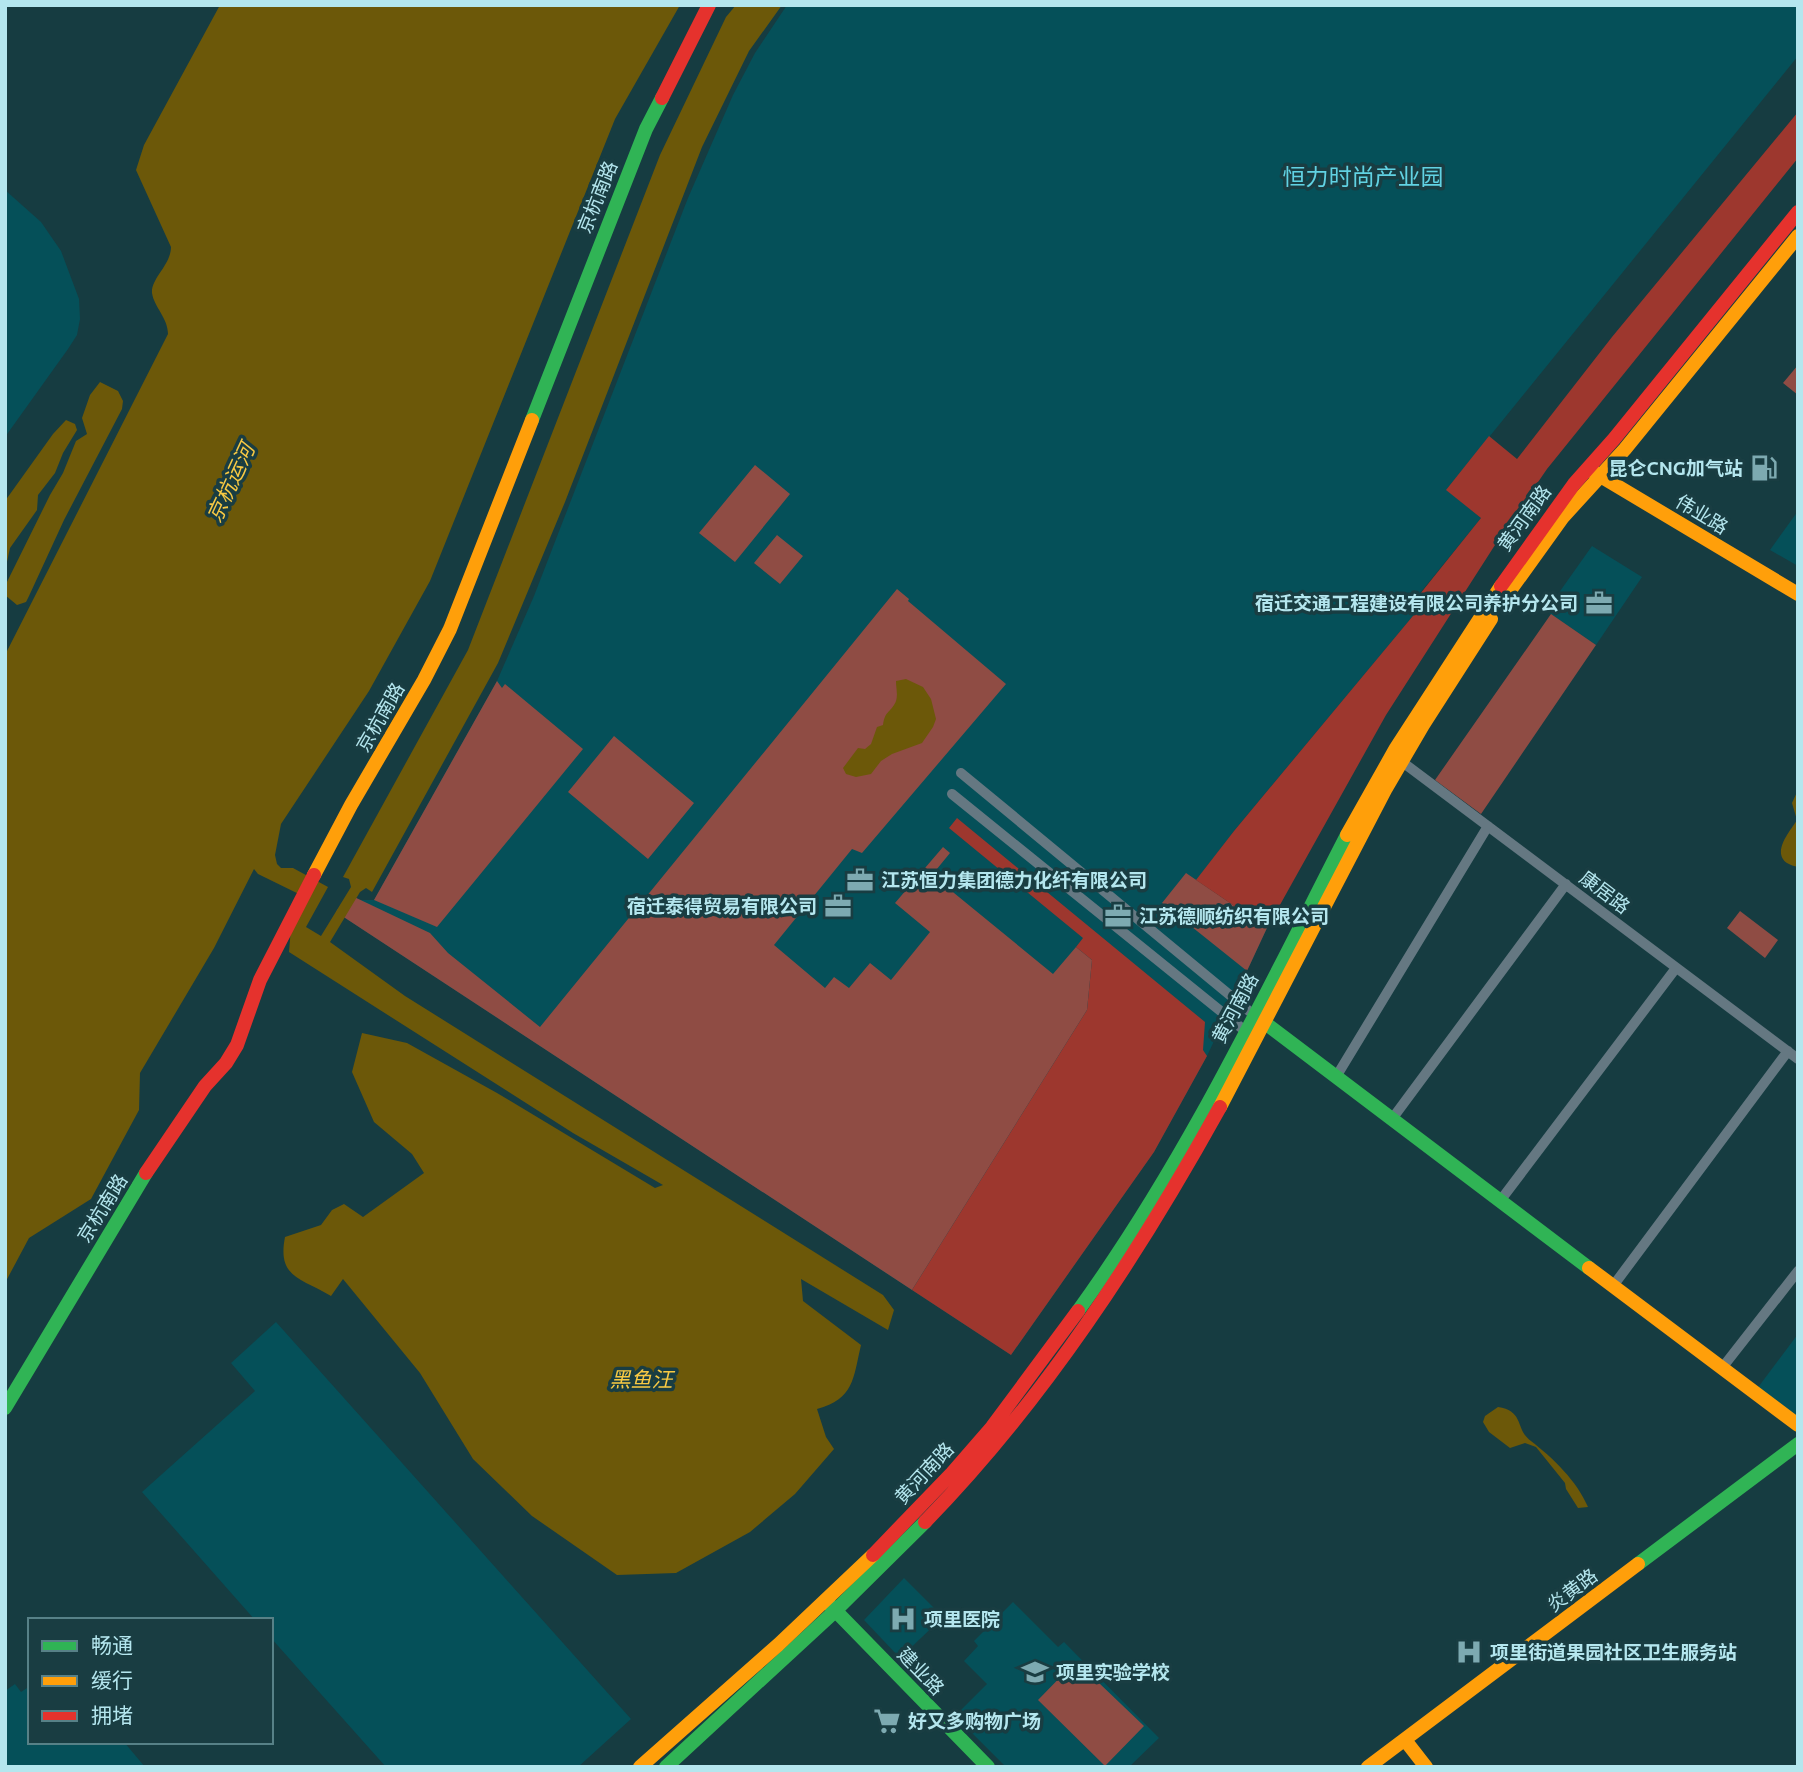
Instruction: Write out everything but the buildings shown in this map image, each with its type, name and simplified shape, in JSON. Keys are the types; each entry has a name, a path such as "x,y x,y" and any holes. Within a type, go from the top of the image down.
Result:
{"street":[{"name":"京杭南路","path":"5,1408 162,1148 237,1045 260,979 351,805 424,680 450,629 646,129 709,5"},
{"name":"黄河南路","path":"1592,471 1614,439 1798,212"},
{"name":"黄河南路","path":"666,1767 831,1606 994,1425 1068,1326 1138,1221 1259,1019 1397,758 1521,554 1550,511 1592,471 1625,449 1798,236"},
{"name":"伟业路","path":"1592,471 1798,594"},
{"name":"康居路","path":"1397,758 1798,1059"},
{"path":"961,773 1259,1019 1798,1425"},
{"path":"952,794 1250,1034"},
{"path":"1336,1077 1488,826"},
{"path":"1392,1119 1566,884"},
{"path":"1500,1201 1676,968"},
{"path":"1613,1286 1787,1051"},
{"path":"1722,1368 1798,1271"},
{"name":"炎黄路","path":"1368,1767 1798,1444"},
{"name":"黄河南路","path":"640,1767 831,1606"},
{"name":"建业路","path":"831,1606 988,1767"},
{"path":"1405,1740 1426,1767"}],"shaded area":[{"path":"787,5 1798,5 1798,56 1447,489 1481,518 1416,598 1423,604 1234,831 1196,881 1267,928 1207,1056 1154,1152 1011,1355 336,912 348,894 359,900 374,900 497,681 534,596 688,198 733,95 755,53"},
{"path":"1798,112 1798,158 1547,469 1386,715 1267,928 1196,880 1422,605 1416,599 1481,518 1446,490 1489,436 1517,459 1612,337"},
{"path":"5,190 41,222 61,251 79,299 80,319 77,335 5,437"},
{"path":"1798,365 1798,395 1783,383"},
{"path":"755,465 790,494 735,562 699,533"},
{"path":"1798,511 1798,566 1770,550"},
{"path":"777,535 803,556 780,584 754,563"},
{"path":"1592,546 1642,577 1596,645 1546,611"},
{"path":"897,589 1006,684 862,853 852,849 774,945 825,988 834,977 849,988 870,963 891,980 930,932 895,903 943,847 950,853 932,875 1053,974 1076,947 1092,960 1087,1010 912,1290 336,912 348,894 430,933 448,953 540,1027"},
{"path":"1551,614 1596,645 1481,814 1435,780"},
{"path":"497,681 502,688 505,684 583,749 437,927 374,900"},
{"path":"614,736 694,803 648,859 568,792"},
{"path":"957,818 1205,1022 1203,1050 1207,1056 1154,1152 1011,1355 912,1290 1087,1010 1092,960 1076,947 1083,938 949,828"},
{"path":"1186,873 1267,928 1247,971 1162,903"},
{"path":"1740,911 1778,940 1765,958 1727,928"},
{"path":"276,1322 631,1719 578,1767 386,1767 273,1640 273,1618 253,1618 142,1492 255,1391 231,1363"},
{"path":"1798,1334 1798,1422 1756,1390"},
{"name":"项里医院","path":"904,1578 943,1617 900,1658 864,1620"},
{"name":"项里实验学校","path":"1013,1602 1058,1647 1064,1642 1159,1738 1129,1767 1006,1767 955,1716 987,1684 964,1661 978,1646 974,1641"},
{"path":"1076,1661 1144,1726 1105,1766 1038,1700"},
{"path":"15,1684 21,1692 28,1687 28,1744 126,1744 145,1767 5,1767 5,1691"}],"water":[{"path":"220,5 680,5 615,119 430,581 369,691 281,824 275,855 277,864 281,868 293,868 328,887 306,927 321,936 351,887 349,879 343,877 468,650 660,155 726,17 736,5 782,5 749,51 702,147 565,502 498,663 372,892 366,888 360,892 330,942 405,996 883,1295 894,1310 888,1330 801,1279 803,1301 861,1345 850,1386 838,1400 817,1409 826,1437 834,1449 795,1494 750,1532 676,1573 617,1575 532,1516 473,1459 420,1373 343,1279 331,1296 294,1275 288,1269 283,1251 285,1237 321,1225 332,1210 344,1204 363,1217 424,1173 412,1154 374,1122 352,1072 362,1033 407,1043 497,1093 655,1188 663,1185 573,1133 289,952 291,927 307,898 258,874 254,869 214,948 140,1073 139,1110 91,1199 29,1238 5,1283 5,655 168,334 166,323 152,293 168,260 171,247 136,170 144,145"},
{"path":"100,382 118,391 123,401 122,409 64,520 26,602 17,605 5,595 5,586 63,473 76,441 87,434 82,418 90,395"},
{"path":"66,420 75,424 77,430 55,473 38,495 37,510 10,548 5,571 5,501"},
{"path":"906,679 923,687 931,699 936,719 933,727 922,743 892,754 881,761 871,774 856,777 846,774 843,768 858,748 865,749 871,744 877,727 883,725 886,715 896,702 896,681"},
{"path":"1798,790 1798,867 1787,863 1781,853 1784,841 1797,820 1792,803"},
{"path":"1498,1407 1512,1412 1526,1437 1564,1471 1578,1488 1588,1507 1578,1508 1565,1483 1536,1447 1525,1443 1510,1448 1489,1432 1483,1422 1485,1416"}],"traffic: fast":[{"path":"532,420 646,129 662,98"},
{"path":"1078,1311 1154,1197 1222,1079 1347,835"},
{"path":"1257,1017 1589,1268"},
{"path":"5,1408 146,1173"},
{"path":"1638,1564 1798,1444"},
{"path":"666,1767 834,1612 925,1522"},
{"path":"827,1602 988,1767"}],"traffic: slow":[{"path":"1509,592 1563,517 1625,449 1798,236"},
{"path":"314,875 450,629 532,420"},
{"path":"1592,471 1798,594"},
{"path":"1347,835 1396,748 1501,586"},
{"path":"1220,1107 1385,790 1491,619"},
{"path":"1589,1268 1798,1425"},
{"path":"640,1767 778,1645 873,1555"},
{"path":"1368,1767 1638,1564"},
{"path":"1405,1740 1426,1767"}],"traffic: jam":[{"path":"662,98 709,5"},
{"path":"1501,586 1574,484 1614,439 1798,212"},
{"path":"146,1173 205,1086 226,1063 237,1045 260,980 314,875"},
{"path":"925,1522 1009,1427 1086,1325 1156,1217 1220,1107"},
{"path":"873,1555 992,1427 1078,1311"}],"place":[{"name":"昆仑CNG加气站","path":"1764,468"},
{"name":"宿迁交通工程建设有限公司养护分公司","path":"1599,603"},
{"name":"江苏恒力集团德力化纤有限公司","path":"860,880"},
{"name":"宿迁泰得贸易有限公司","path":"838,906"},
{"name":"江苏德顺纺织有限公司","path":"1118,916"},
{"name":"项里医院","path":"903,1619"},
{"name":"项里街道果园社区卫生服务站","path":"1469,1652"},
{"name":"项里实验学校","path":"1035,1672"},
{"name":"好又多购物广场","path":"887,1721"}],"district":[{"name":"恒力时尚产业园","path":"1363,177"}],"water label":[{"name":"京杭运河","path":"231,483"},
{"name":"黑鱼汪","path":"641,1380"}]}
